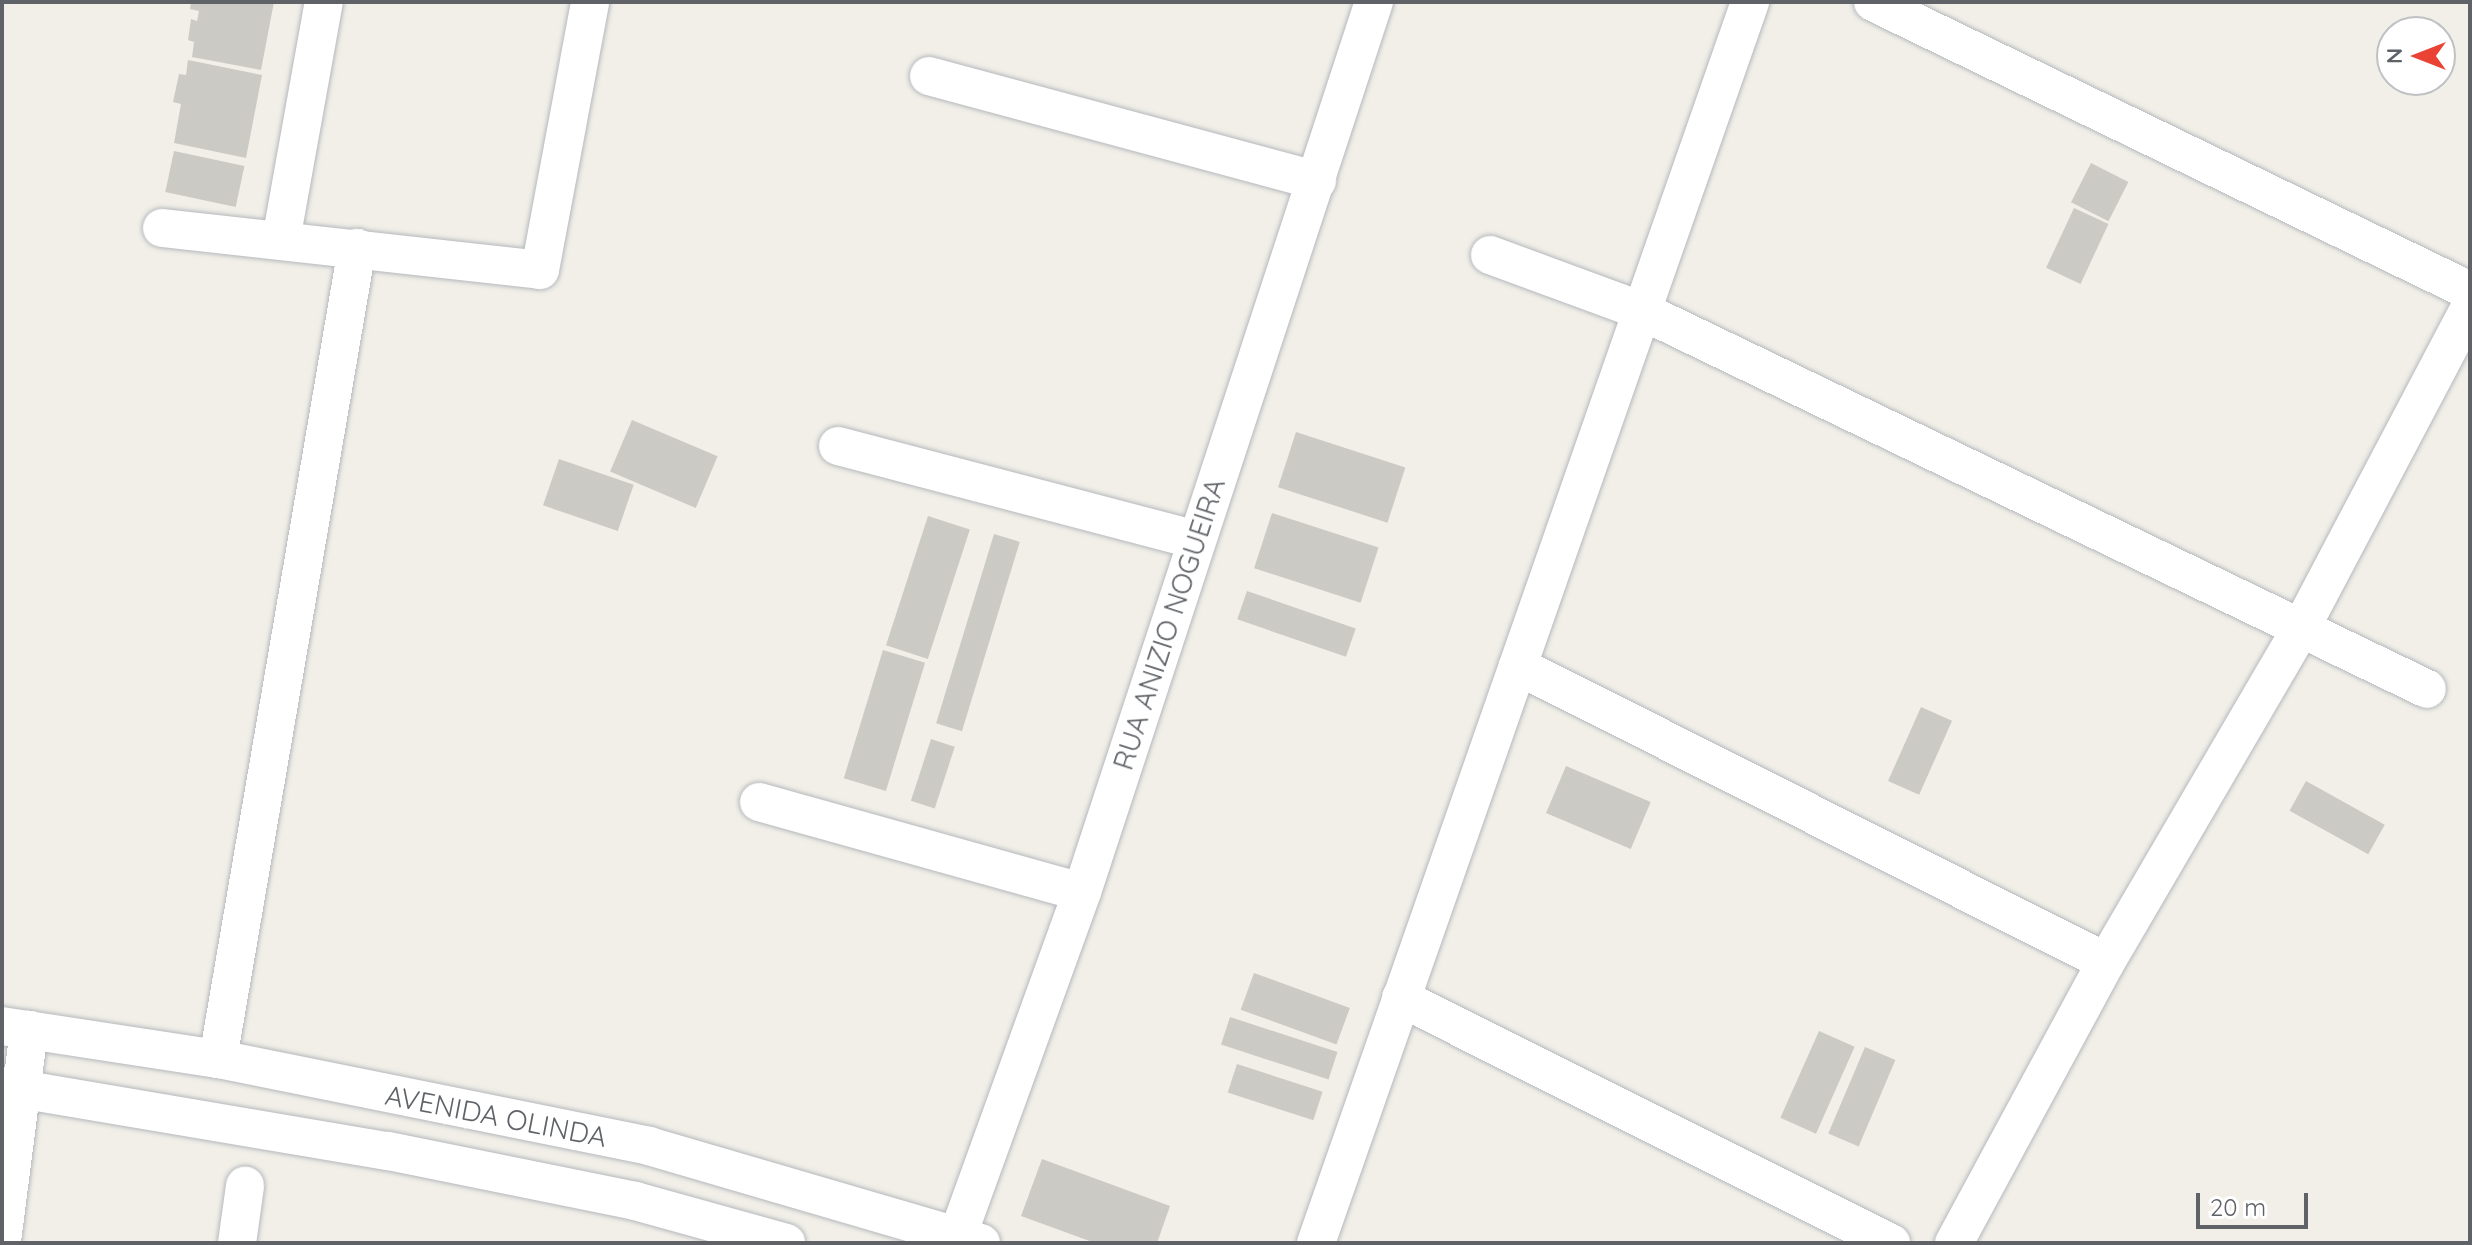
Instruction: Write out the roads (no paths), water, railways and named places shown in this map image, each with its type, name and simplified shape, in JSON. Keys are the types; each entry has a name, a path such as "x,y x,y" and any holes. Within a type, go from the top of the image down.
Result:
{"street":[{"path":"281,240 324,2"},
{"path":"162,228 540,270 590,2"},
{"name":"RUA ANIZIO NOGUEIRA","path":"964,1240 1082,892 1374,2"},
{"path":"1316,1243 1750,2"},
{"path":"1873,2 2470,291"},
{"path":"929,76 1317,181"},
{"path":"218,1059 357,248"},
{"path":"1490,255 1642,311 2302,626 2427,689"},
{"path":"1954,1243 2106,962 2302,626 2470,307"},
{"path":"838,446 1196,540"},
{"path":"1518,666 2106,962"},
{"path":"759,802 1082,892"},
{"path":"1401,998 1891,1243"},
{"path":"2,1241 15,1028"},
{"name":"AVENIDA OLINDA","path":"15,1028 218,1059 649,1146 964,1240"},
{"name":"AVENIDA OLINDA","path":"11,1087 388,1151 635,1201 786,1243"},
{"path":"388,1151 395,1096"},
{"path":"237,1243 245,1186"}]}
